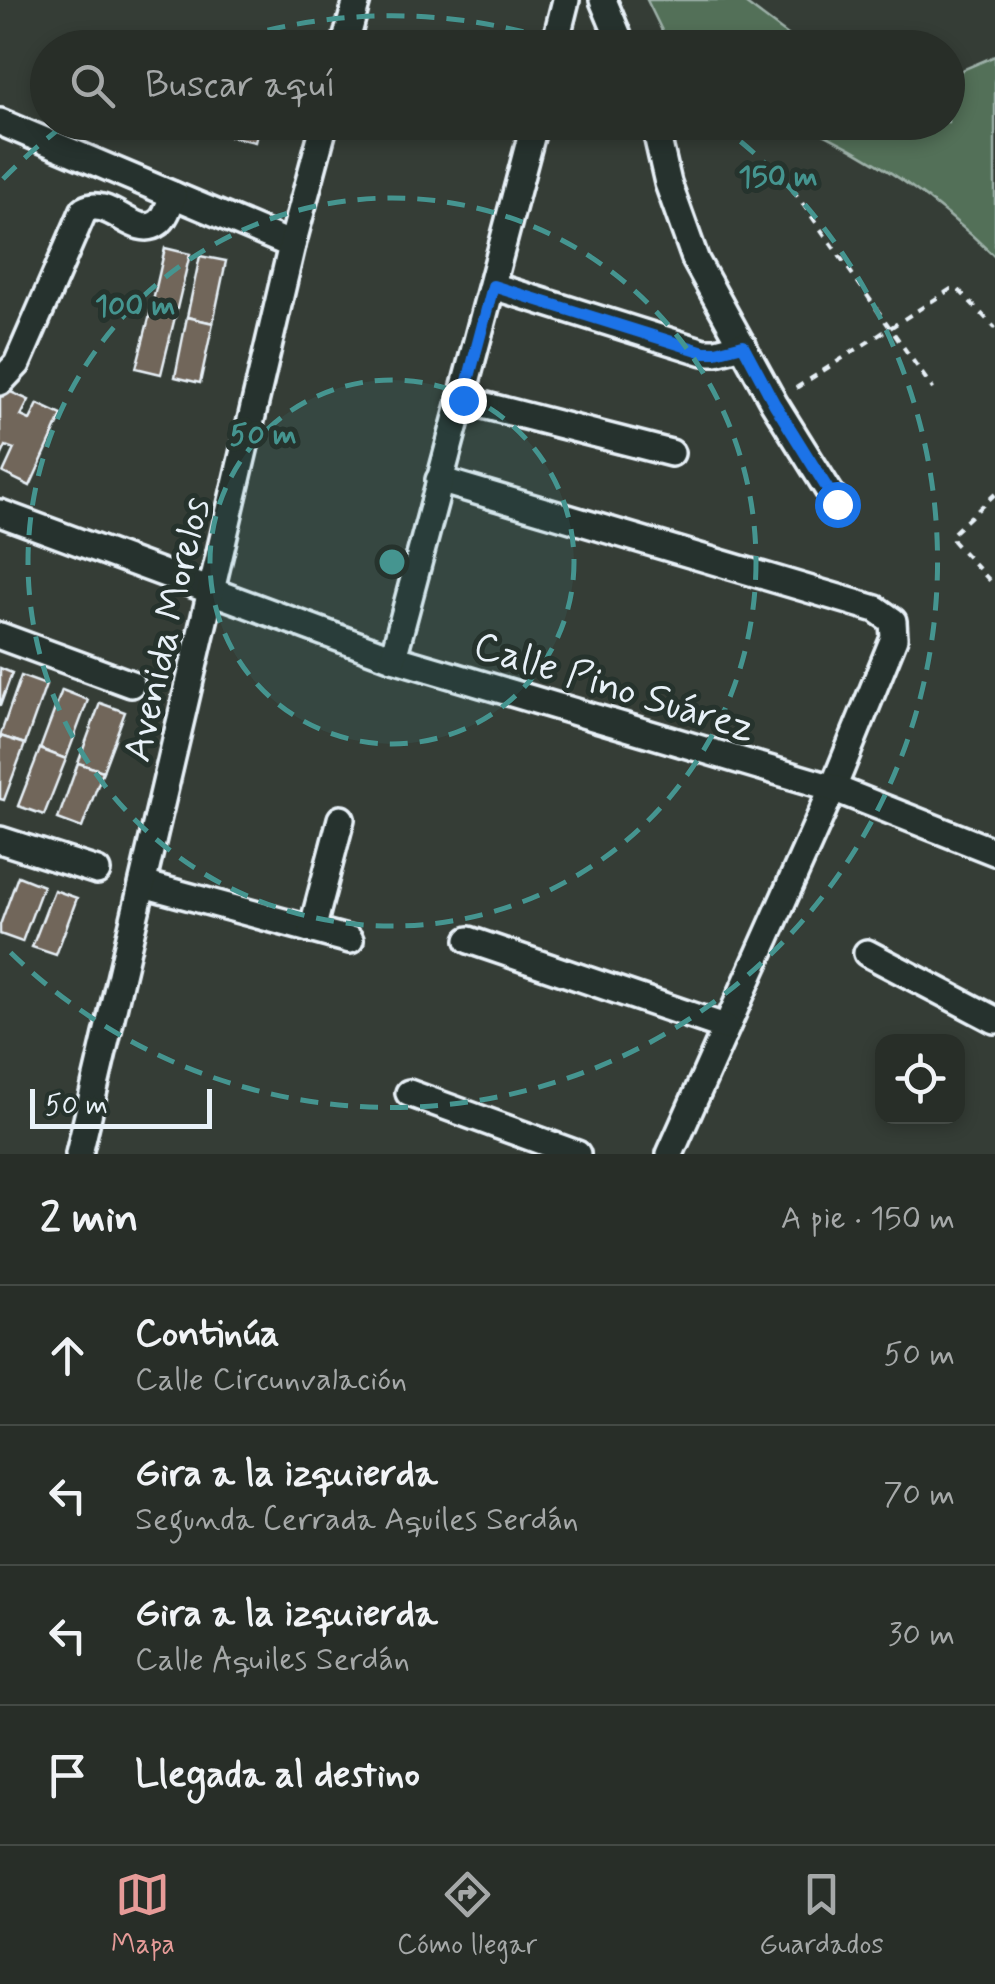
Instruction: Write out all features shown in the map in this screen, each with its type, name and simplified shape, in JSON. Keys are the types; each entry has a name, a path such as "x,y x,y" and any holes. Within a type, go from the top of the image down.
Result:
{"street":[{"path":"349,30 357,0"},
{"path":"558,30 566,0"},
{"path":"603,0 616,30"},
{"path":"0,122 30,135"},
{"path":"43,140 292,245"},
{"name":"Avenida Morelos","path":"79,1154 319,140"},
{"path":"393,658 530,140"},
{"path":"658,140 696,261 774,403 837,504"},
{"path":"0,382 17,364 84,210 102,207 140,225 153,226 162,221 173,195"},
{"path":"493,286 704,352 743,345"},
{"path":"463,400 671,453"},
{"path":"439,480 887,614 893,621 894,638 833,788 670,1154"},
{"name":"Calle Pino Suárez","path":"0,513 393,658 833,788 995,852"},
{"path":"0,636 131,684"},
{"path":"312,930 341,819"},
{"path":"0,840 97,871"},
{"path":"143,884 350,940"},
{"path":"469,940 725,1027"},
{"path":"867,953 995,1020"},
{"path":"409,1093 577,1154"}],"path":[{"path":"793,190 933,389"},
{"path":"774,403 956,288 995,328"},
{"path":"995,494 952,534 953,541 995,586"}],"green space":[{"path":"647,0 741,0 781,30 662,30"},
{"path":"995,56 995,257 904,181 833,140 965,140 965,69"}],"building":[{"path":"165,248 190,254 175,317 151,310"},
{"path":"200,256 226,261 213,323 187,317"},
{"path":"151,310 175,317 161,374 136,368"},
{"path":"187,317 213,323 200,383 175,377"},
{"path":"4,389 29,400 21,416 30,420 38,404 62,415 30,486 3,473 14,449 6,446 0,459 0,398"},
{"path":"0,668 12,673 0,706"},
{"path":"21,676 46,685 25,744 0,736"},
{"path":"62,690 88,700 66,759 40,749"},
{"path":"100,703 125,712 103,771 78,763"},
{"path":"0,736 25,744 4,800 0,799"},
{"path":"40,749 66,759 44,815 18,806"},
{"path":"78,763 103,771 82,828 58,819"},
{"path":"18,876 43,886 22,942 0,934"},
{"path":"54,890 77,898 56,955 32,947"}],"route":[{"path":"463,400 493,286 704,352 743,345 837,504"}]}
